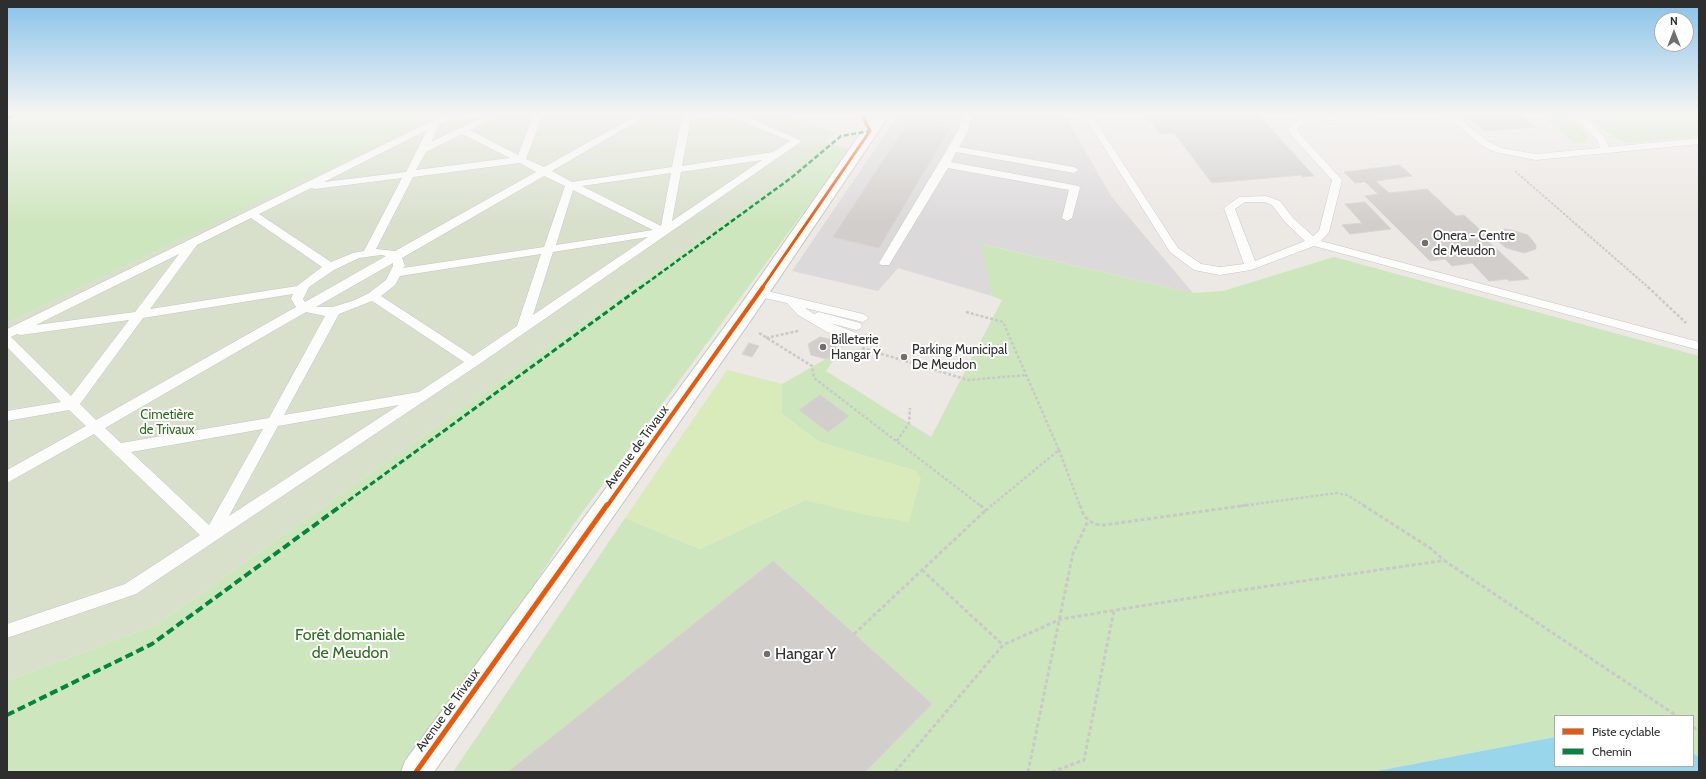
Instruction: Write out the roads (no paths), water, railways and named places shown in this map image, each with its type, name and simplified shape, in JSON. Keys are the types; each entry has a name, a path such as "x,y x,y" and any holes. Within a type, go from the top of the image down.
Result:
{"main road":[{"name":"Avenue de Trivaux","path":"416,772 759,293 857,150"}],"lane":[{"path":"8,335 380,150"},
{"path":"369,252 422,150"},
{"path":"502,150 664,232"},
{"path":"521,160 525,150"},
{"path":"7,477 581,150"},
{"path":"664,232 680,150"},
{"path":"7,631 130,589 474,362 783,150"},
{"path":"885,264 952,150"},
{"path":"961,150 1074,170"},
{"path":"1110,150 1174,250 1198,267 1220,271 1251,266 1312,242 1324,232 1336,180 1310,150"},
{"path":"1500,150 1536,157 1612,150"},
{"path":"570,185 677,168 776,155"},
{"path":"306,187 521,160"},
{"path":"945,164 1075,188 1067,218"},
{"path":"522,329 570,185"},
{"path":"1251,266 1230,208 1243,199 1266,199 1276,203 1289,220 1312,242 1699,346"},
{"path":"251,213 330,267"},
{"path":"397,273 664,232"},
{"path":"7,416 72,405 193,243"},
{"path":"369,252 389,253 395,256 398,261 397,273 391,282 373,296 347,308 322,312 303,308 297,299 301,289 316,276 330,267 357,255 369,252"},
{"path":"8,335 301,289"},
{"path":"759,293 790,300 856,326 831,329 802,312 790,300"},
{"path":"373,296 474,362"},
{"path":"211,536 334,311"},
{"path":"8,335 72,405 211,536"},
{"path":"118,449 423,396"}],"water":[{"path":"1554,737 1554,767 1694,767 1694,754 1699,757 1699,772 1372,772"}],"place":[{"name":"Onera - Centre de Meudon","path":"1425,243"},
{"name":"Billeterie Hangar Y","path":"823,347"},
{"name":"Parking Municipal De Meudon","path":"904,357"},
{"name":"Hangar Y","path":"767,654"}],"park label":[{"name":"Cimetière de Trivaux","path":"167,422"},
{"name":"Forêt domaniale de Meudon","path":"350,644"}]}
